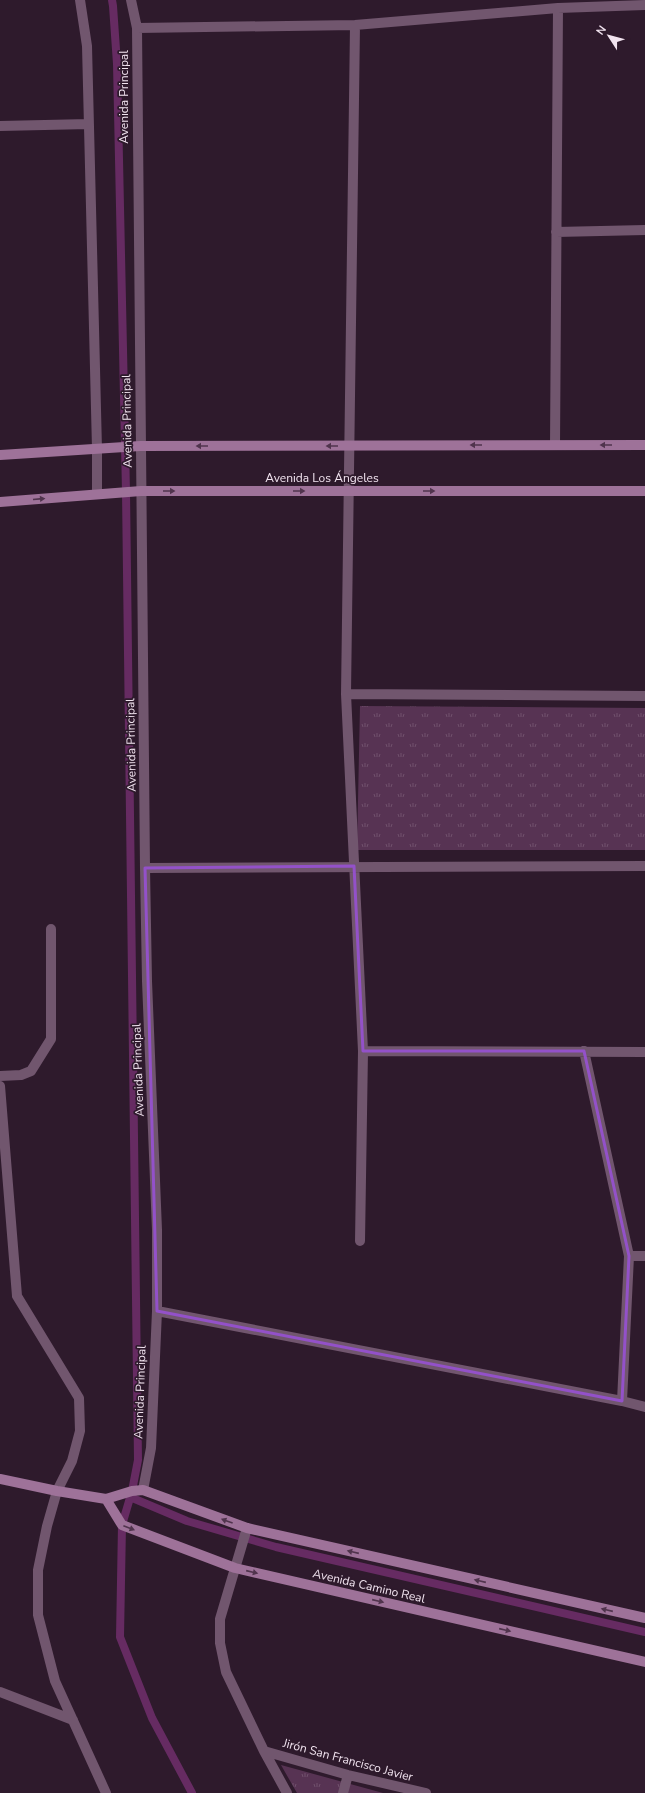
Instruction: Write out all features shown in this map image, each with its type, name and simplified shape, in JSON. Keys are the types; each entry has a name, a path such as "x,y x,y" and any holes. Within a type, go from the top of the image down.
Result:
{"street":[{"path":"80,0 87,46 97,494"},
{"name":"Avenida Principal","path":"131,0 136,28 147,981 157,1230 157,1311 151,1448 143,1490"},
{"path":"136,28 354,25 558,8 633,3 645,5"},
{"path":"555,445 558,8"},
{"path":"354,25 346,694 363,1051 360,1241"},
{"path":"0,126 89,124"},
{"path":"556,232 645,230"},
{"path":"0,455 140,446 645,445"},
{"name":"Avenida Los Ángeles","path":"0,502 141,491 645,491"},
{"path":"346,694 645,696"},
{"path":"145,868 645,866"},
{"path":"0,1076 21,1074 31,1071 51,1039 51,929"},
{"path":"363,1051 645,1052"},
{"path":"584,1051 629,1256 622,1401"},
{"path":"0,1086 17,1296 79,1398 80,1431 72,1461 57,1491 47,1526 38,1570 38,1615 55,1681 106,1793"},
{"path":"629,1256 645,1256"},
{"path":"157,1311 622,1401 645,1407"},
{"path":"0,1479 57,1491 106,1498 132,1491 143,1490 247,1528 645,1618"},
{"name":"Avenida Camino Real","path":"106,1498 122,1525 235,1568 645,1662"},
{"path":"247,1528 220,1619 220,1643 226,1672 264,1751 287,1793"},
{"path":"0,1692 73,1720"},
{"name":"Jirón San Francisco Javier","path":"264,1751 348,1775 426,1793"},
{"path":"344,1793 348,1775"}],"highlighted area":[{"path":"354,866 363,1051 584,1051 629,1256 622,1401 157,1311 145,868"}],"green space":[{"path":"360,706 645,708 645,850 357,850"},
{"path":"281,1765 383,1793 297,1793"}],"waterway":[{"path":"112,0 117,64 126,492 138,1460 132,1491 122,1525 120,1637 152,1718 192,1793"},
{"path":"130,1497 187,1521 276,1547 645,1632"}]}
